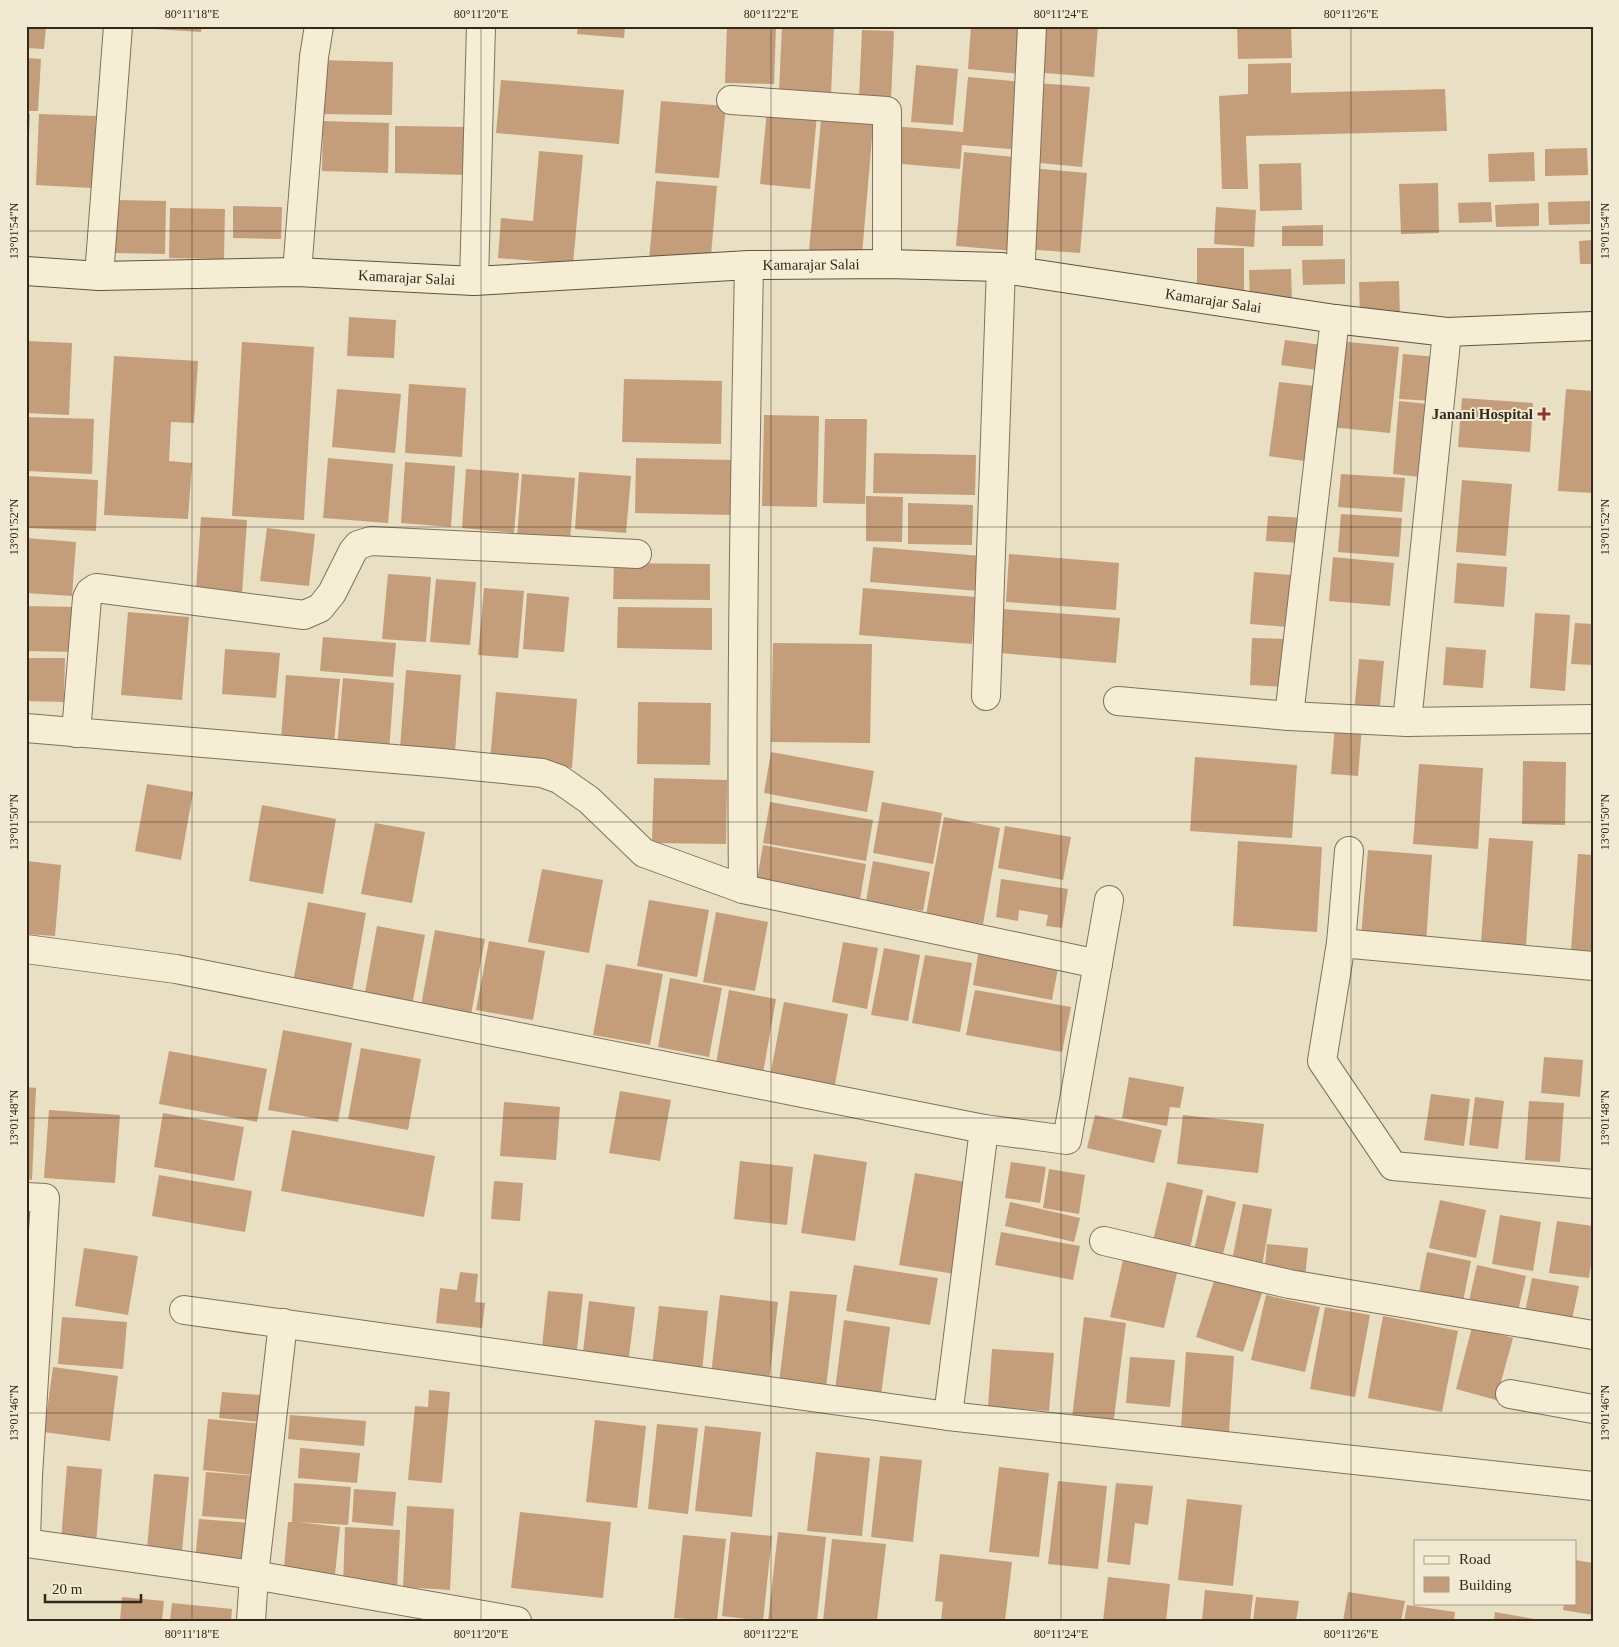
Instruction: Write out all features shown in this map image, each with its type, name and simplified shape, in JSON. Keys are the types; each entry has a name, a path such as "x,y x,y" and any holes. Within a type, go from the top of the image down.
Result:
{"street":[{"path":"99,276 118,26"},
{"path":"297,272 314,57 319,26"},
{"path":"474,281 481,26"},
{"path":"986,696 1009,269 1021,258 1032,26"},
{"path":"731,100 887,112 887,264"},
{"name":"Kamarajar Salai","path":"26,271 99,276 297,272 474,281 749,265 887,264 1009,269 1335,319 1447,332 1593,326"},
{"path":"743,889 744,543 749,265"},
{"path":"1289,716 1335,319"},
{"path":"1407,722 1447,332"},
{"path":"76,733 87,598 90,592 96,588 304,615 320,608 332,593 353,551 358,546 371,541 637,554"},
{"path":"1118,701 1289,716 1407,722 1593,719"},
{"path":"26,728 442,762 542,773 559,779 589,800 644,853 743,889 1098,964"},
{"path":"1349,851 1341,943 1322,1062 1393,1166 1593,1184"},
{"path":"26,949 176,969 984,1129 1067,1140 1109,900"},
{"path":"1341,943 1593,966"},
{"path":"948,1416 984,1129"},
{"path":"26,1197 46,1198 27,1476 26,1542 254,1575 517,1621"},
{"path":"1104,1241 1289,1284 1593,1336"},
{"path":"184,1310 948,1416 1593,1486"},
{"path":"251,1621 254,1575 283,1323"},
{"path":"1510,1394 1593,1409"}],"building":[{"path":"26,26 46,26 44,49 26,48"},
{"path":"139,26 202,26 201,32 139,28"},
{"path":"578,26 625,26 624,38 577,34"},
{"path":"727,26 776,26 774,84 725,83"},
{"path":"782,26 834,26 831,94 779,92"},
{"path":"971,26 1026,26 1022,74 968,69"},
{"path":"1037,26 1098,26 1094,77 1033,72"},
{"path":"1237,26 1291,26 1292,58 1238,59"},
{"path":"862,30 894,31 891,100 859,98"},
{"path":"26,58 41,59 38,111 26,111"},
{"path":"318,60 393,62 392,115 317,114"},
{"path":"1291,63 1291,93 1445,89 1447,131 1246,136 1248,189 1222,189 1219,96 1248,94 1248,64"},
{"path":"916,65 958,69 953,125 911,122"},
{"path":"968,77 1025,82 1020,150 962,145 960,169 890,163 893,126 963,132"},
{"path":"501,80 624,90 619,144 496,133"},
{"path":"1036,83 1090,87 1082,167 1029,162"},
{"path":"661,101 726,106 719,178 655,173"},
{"path":"822,109 874,114 862,255 809,251"},
{"path":"767,110 817,115 810,189 760,184"},
{"path":"26,114 30,114 28,161 26,161"},
{"path":"39,114 96,116 92,188 36,185"},
{"path":"323,121 389,123 388,173 322,171"},
{"path":"395,126 470,127 469,175 395,173"},
{"path":"1587,148 1588,175 1545,176 1545,149"},
{"path":"539,151 583,155 573,264 498,258 501,218 533,221"},
{"path":"964,152 1023,158 1015,251 956,246"},
{"path":"1534,152 1535,181 1489,182 1488,154"},
{"path":"1301,163 1302,210 1260,211 1259,164"},
{"path":"1031,168 1087,173 1080,253 1024,249"},
{"path":"656,181 717,186 710,267 649,261"},
{"path":"1438,183 1439,233 1401,234 1399,184"},
{"path":"116,200 166,201 165,254 115,253"},
{"path":"1590,201 1590,224 1549,225 1548,202"},
{"path":"1491,202 1492,222 1459,223 1458,203"},
{"path":"1539,203 1539,226 1496,227 1495,205"},
{"path":"233,206 282,207 281,239 233,238"},
{"path":"1216,207 1256,210 1254,247 1214,244"},
{"path":"170,208 225,209 224,259 169,258"},
{"path":"1323,225 1323,246 1282,246 1282,226"},
{"path":"1593,240 1593,264 1580,264 1579,241"},
{"path":"1197,248 1244,248 1244,293 1197,293"},
{"path":"1345,259 1345,284 1303,285 1302,260"},
{"path":"1291,269 1292,300 1250,301 1249,270"},
{"path":"1399,281 1400,318 1360,319 1359,282"},
{"path":"349,317 396,320 394,358 347,356"},
{"path":"1285,340 1321,345 1317,370 1281,365"},
{"path":"26,341 72,343 69,415 26,413"},
{"path":"1338,341 1399,347 1390,433 1330,427"},
{"path":"242,342 314,347 304,520 232,516"},
{"path":"1403,354 1437,357 1434,401 1399,399"},
{"path":"114,356 198,361 194,423 171,422 169,461 192,463 188,519 104,515"},
{"path":"624,379 722,381 721,444 622,442"},
{"path":"1279,382 1315,386 1305,461 1269,456"},
{"path":"409,384 466,388 462,457 405,453"},
{"path":"337,389 401,394 395,453 332,447"},
{"path":"1566,389 1593,391 1593,493 1558,491"},
{"path":"1462,398 1533,403 1530,452 1458,447"},
{"path":"1399,401 1437,405 1429,478 1393,474"},
{"path":"764,415 819,416 817,507 762,506"},
{"path":"26,417 94,419 92,474 26,471"},
{"path":"825,419 867,419 865,504 823,503"},
{"path":"874,453 976,455 975,495 873,493"},
{"path":"328,458 393,464 388,523 323,518"},
{"path":"636,458 735,460 734,515 635,513"},
{"path":"405,462 455,466 451,527 401,523"},
{"path":"466,469 519,473 514,533 462,528"},
{"path":"579,472 631,476 626,533 575,529"},
{"path":"522,474 575,478 570,541 517,537"},
{"path":"1341,474 1405,478 1402,512 1338,507"},
{"path":"26,476 98,480 96,531 26,528"},
{"path":"1462,480 1512,484 1506,556 1456,552"},
{"path":"866,496 903,497 902,542 866,541"},
{"path":"908,503 973,505 972,545 908,544"},
{"path":"1341,514 1402,518 1399,557 1338,552"},
{"path":"1268,516 1305,518 1304,543 1266,541"},
{"path":"201,517 247,520 242,594 196,591"},
{"path":"267,528 315,534 309,586 260,581"},
{"path":"26,538 76,542 72,596 26,593"},
{"path":"873,547 982,556 979,591 870,582"},
{"path":"1009,554 1119,563 1116,610 1006,602"},
{"path":"1333,557 1394,563 1390,606 1329,601"},
{"path":"614,563 710,564 710,600 613,599"},
{"path":"1457,563 1507,567 1504,607 1454,603"},
{"path":"1254,572 1291,575 1287,627 1250,624"},
{"path":"388,574 431,577 426,642 382,639"},
{"path":"436,579 476,582 470,645 430,642"},
{"path":"484,588 524,591 518,658 478,655"},
{"path":"863,588 976,597 972,644 859,635"},
{"path":"527,593 569,597 564,652 523,649"},
{"path":"26,606 75,607 74,652 26,651"},
{"path":"618,607 712,608 712,650 617,648"},
{"path":"1003,609 1120,618 1116,663 1000,653"},
{"path":"128,612 189,617 182,700 121,695"},
{"path":"1535,613 1570,615 1565,691 1530,688"},
{"path":"1575,623 1593,624 1593,665 1571,664"},
{"path":"323,637 396,643 393,677 320,671"},
{"path":"1252,638 1286,639 1284,687 1250,685"},
{"path":"773,643 872,644 870,743 771,742"},
{"path":"1446,647 1486,650 1483,688 1443,685"},
{"path":"225,649 280,653 276,698 222,694"},
{"path":"26,658 65,658 64,702 26,701"},
{"path":"1359,659 1384,661 1379,716 1354,714"},
{"path":"406,670 461,675 455,752 400,748"},
{"path":"286,675 340,679 334,743 281,739"},
{"path":"343,678 394,683 389,752 337,748"},
{"path":"496,692 577,699 572,768 490,761"},
{"path":"638,702 711,703 710,765 637,764"},
{"path":"1335,725 1362,726 1358,776 1331,774"},
{"path":"771,752 874,771 867,812 764,793"},
{"path":"1195,757 1297,765 1292,838 1190,831"},
{"path":"1523,761 1566,762 1565,825 1522,824"},
{"path":"1419,764 1483,768 1478,849 1413,844"},
{"path":"654,778 727,780 726,844 652,843"},
{"path":"147,784 193,792 181,860 135,851"},
{"path":"770,802 873,820 866,861 763,843"},
{"path":"882,802 942,813 933,864 873,853"},
{"path":"262,805 336,819 323,894 249,881"},
{"path":"944,817 1000,828 983,924 926,915"},
{"path":"375,823 425,832 412,903 361,894"},
{"path":"1005,826 1071,837 1063,880 998,868"},
{"path":"1489,838 1533,841 1526,945 1481,942"},
{"path":"1238,841 1322,847 1317,932 1233,926"},
{"path":"763,845 866,864 859,905 756,886"},
{"path":"1368,850 1432,855 1426,943 1361,938"},
{"path":"1578,854 1593,855 1593,952 1571,951"},
{"path":"26,861 61,865 55,936 26,934"},
{"path":"873,861 930,872 923,911 866,901"},
{"path":"542,869 603,880 589,953 528,942"},
{"path":"1001,879 1068,889 1062,928 1046,926 1048,915 1019,910 1018,921 996,917"},
{"path":"649,900 709,910 697,977 637,966"},
{"path":"308,902 366,913 352,992 293,982"},
{"path":"716,912 768,922 755,991 703,982"},
{"path":"377,926 425,935 412,1006 364,998"},
{"path":"435,930 485,939 470,1020 420,1011"},
{"path":"489,941 545,951 533,1020 476,1010"},
{"path":"843,942 878,948 867,1009 832,1002"},
{"path":"884,948 920,955 908,1021 871,1015"},
{"path":"979,949 1059,963 1052,1000 973,985"},
{"path":"925,955 972,963 960,1032 912,1023"},
{"path":"606,964 663,974 650,1045 593,1035"},
{"path":"670,978 722,988 709,1057 658,1047"},
{"path":"729,990 776,999 763,1073 716,1064"},
{"path":"975,990 1071,1007 1062,1052 966,1035"},
{"path":"784,1002 848,1014 834,1089 770,1077"},
{"path":"283,1030 352,1043 338,1122 268,1110"},
{"path":"361,1048 421,1059 408,1130 348,1119"},
{"path":"169,1051 267,1069 257,1122 159,1104"},
{"path":"1544,1057 1583,1060 1580,1097 1541,1093"},
{"path":"1129,1077 1184,1087 1180,1108 1170,1107 1167,1126 1122,1118"},
{"path":"26,1087 36,1088 32,1180 26,1179"},
{"path":"620,1091 671,1100 660,1161 609,1153"},
{"path":"1431,1094 1470,1099 1464,1146 1424,1140"},
{"path":"1475,1097 1504,1101 1498,1149 1469,1145"},
{"path":"1529,1101 1564,1103 1560,1162 1525,1160"},
{"path":"504,1102 560,1107 556,1160 500,1156"},
{"path":"49,1110 120,1115 115,1183 44,1178"},
{"path":"163,1113 244,1127 234,1181 154,1167"},
{"path":"1095,1115 1162,1130 1154,1163 1087,1148"},
{"path":"1183,1115 1264,1124 1258,1173 1177,1164"},
{"path":"292,1130 435,1156 424,1217 281,1191"},
{"path":"814,1154 867,1162 855,1241 801,1233"},
{"path":"740,1161 793,1167 787,1225 734,1219"},
{"path":"1011,1162 1046,1167 1040,1203 1005,1198"},
{"path":"1049,1169 1085,1175 1079,1214 1043,1208"},
{"path":"915,1173 971,1183 955,1274 899,1265"},
{"path":"159,1175 252,1191 245,1232 152,1216"},
{"path":"494,1181 523,1183 520,1221 491,1219"},
{"path":"1167,1182 1203,1190 1189,1253 1152,1245"},
{"path":"1207,1195 1236,1202 1221,1262 1193,1255"},
{"path":"1440,1200 1486,1210 1476,1258 1429,1248"},
{"path":"1010,1202 1080,1218 1074,1242 1005,1226"},
{"path":"1243,1204 1272,1209 1261,1272 1231,1266"},
{"path":"1500,1215 1541,1222 1533,1271 1492,1264"},
{"path":"1557,1221 1593,1226 1593,1251 1589,1278 1549,1273"},
{"path":"1001,1232 1080,1246 1073,1280 995,1265"},
{"path":"1267,1244 1308,1248 1305,1278 1264,1275"},
{"path":"84,1248 138,1256 128,1315 75,1306"},
{"path":"1427,1252 1471,1261 1461,1312 1417,1303"},
{"path":"1123,1260 1177,1273 1164,1328 1110,1317"},
{"path":"854,1265 938,1278 930,1325 846,1311"},
{"path":"1477,1265 1526,1276 1516,1320 1467,1310"},
{"path":"460,1272 478,1274 475,1302 485,1303 482,1328 436,1323 440,1288 457,1290"},
{"path":"1215,1278 1262,1293 1243,1352 1196,1337"},
{"path":"1532,1278 1579,1286 1570,1329 1525,1312"},
{"path":"548,1291 583,1294 577,1350 542,1347"},
{"path":"790,1291 837,1295 826,1388 779,1383"},
{"path":"720,1295 778,1302 769,1382 711,1375"},
{"path":"1266,1295 1320,1307 1305,1372 1251,1360"},
{"path":"589,1301 635,1307 629,1357 583,1352"},
{"path":"659,1306 708,1311 702,1372 652,1366"},
{"path":"1325,1307 1370,1315 1355,1397 1310,1389"},
{"path":"1383,1316 1458,1331 1442,1412 1368,1398"},
{"path":"62,1317 127,1322 123,1369 58,1364"},
{"path":"1084,1317 1126,1323 1113,1426 1072,1418"},
{"path":"844,1320 890,1327 881,1395 835,1390"},
{"path":"1472,1327 1513,1338 1496,1400 1456,1389"},
{"path":"992,1349 1054,1353 1049,1411 988,1407"},
{"path":"1186,1352 1234,1356 1229,1432 1181,1429"},
{"path":"1130,1357 1175,1360 1170,1407 1126,1403"},
{"path":"53,1367 118,1376 110,1441 44,1432"},
{"path":"429,1390 450,1392 442,1483 408,1480 415,1406 428,1407"},
{"path":"222,1392 272,1396 269,1423 219,1418"},
{"path":"290,1415 366,1421 364,1446 288,1439"},
{"path":"208,1419 266,1424 261,1476 203,1470"},
{"path":"595,1420 646,1426 637,1508 586,1502"},
{"path":"657,1424 698,1428 688,1514 648,1509"},
{"path":"705,1426 761,1432 752,1517 695,1511"},
{"path":"300,1448 360,1453 357,1483 298,1478"},
{"path":"816,1452 870,1458 862,1536 807,1531"},
{"path":"880,1456 922,1460 913,1542 871,1537"},
{"path":"67,1466 102,1469 96,1543 61,1540"},
{"path":"999,1467 1049,1473 1039,1557 989,1552"},
{"path":"206,1472 256,1476 252,1520 202,1516"},
{"path":"154,1474 189,1477 182,1551 147,1548"},
{"path":"1058,1481 1107,1486 1098,1569 1048,1564"},
{"path":"294,1483 351,1487 348,1525 298,1522 340,1527 334,1584 283,1579 288,1522 292,1522"},
{"path":"1116,1483 1153,1486 1148,1525 1135,1523 1130,1565 1107,1562"},
{"path":"354,1489 396,1492 393,1526 352,1522"},
{"path":"1187,1499 1242,1505 1233,1586 1178,1580"},
{"path":"407,1506 454,1509 450,1590 403,1587"},
{"path":"520,1512 611,1522 603,1598 511,1588"},
{"path":"199,1519 251,1523 248,1567 195,1562"},
{"path":"345,1527 400,1530 397,1590 343,1587"},
{"path":"731,1532 772,1536 763,1621 722,1616"},
{"path":"778,1532 826,1537 817,1621 768,1621"},
{"path":"683,1535 726,1539 717,1621 674,1618"},
{"path":"832,1539 886,1544 877,1621 823,1621"},
{"path":"940,1554 1012,1562 1005,1621 941,1621 943,1602 935,1601"},
{"path":"1576,1560 1593,1563 1593,1615 1563,1610 1564,1604 1576,1604"},
{"path":"1108,1577 1170,1584 1166,1621 1103,1621"},
{"path":"1205,1590 1253,1595 1250,1621 1202,1621"},
{"path":"1348,1592 1405,1601 1401,1621 1343,1621"},
{"path":"122,1597 164,1601 162,1621 120,1621"},
{"path":"1256,1597 1299,1601 1296,1621 1253,1621"},
{"path":"172,1603 232,1609 231,1621 170,1621"},
{"path":"1407,1605 1455,1612 1454,1621 1404,1621"},
{"path":"1495,1612 1540,1620 1540,1621 1494,1621"}],"place":[{"name":"Janani Hospital","path":"1544,414"}]}
